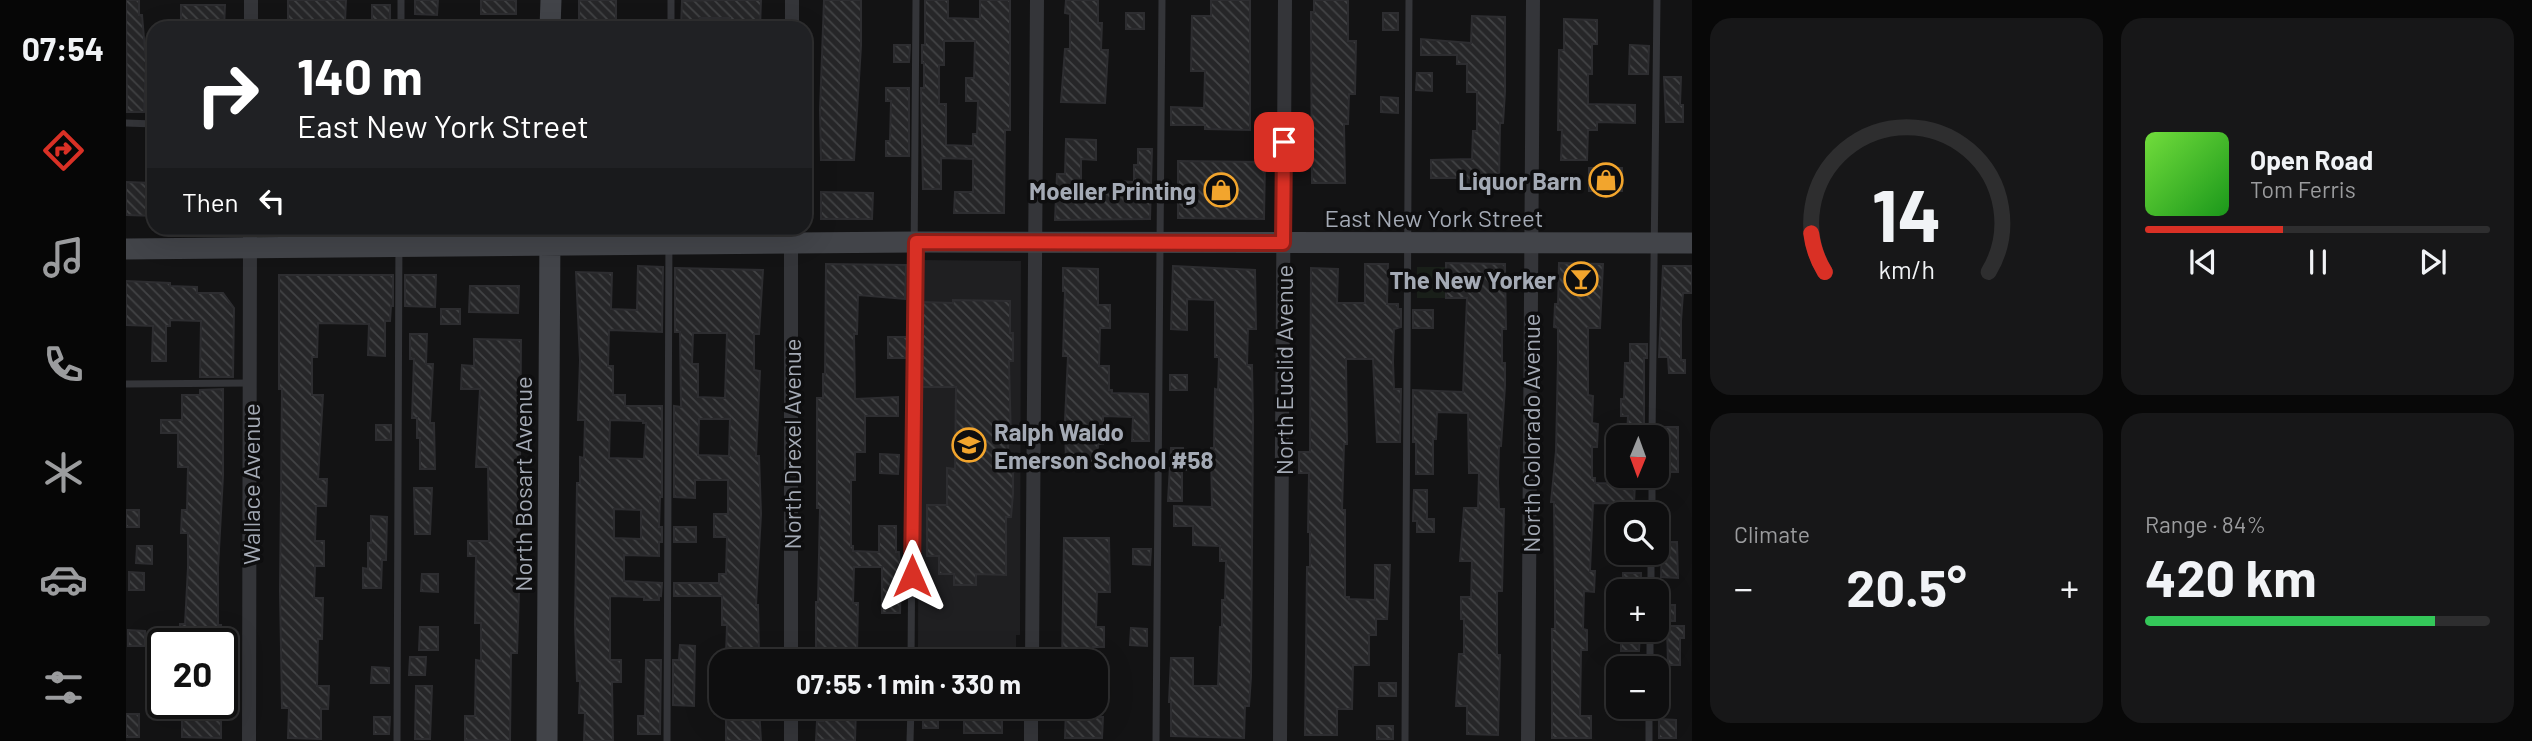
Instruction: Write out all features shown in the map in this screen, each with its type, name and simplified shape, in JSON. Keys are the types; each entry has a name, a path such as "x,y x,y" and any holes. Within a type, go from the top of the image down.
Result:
{"main road":[{"path":"551,0 551,21"},
{"name":"East New York Street","path":"126,249 250,238 791,235 916,242 1692,243"},
{"name":"North Bosart Avenue","path":"547,741 550,236"}],"street":[{"path":"251,0 251,21"},
{"path":"792,0 792,21"},
{"path":"1032,649 1037,0"},
{"name":"North Euclid Avenue","path":"1280,741 1285,0"},
{"name":"North Colorado Avenue","path":"1528,741 1533,0"},
{"name":"North Drexel Avenue","path":"791,235 791,649"},
{"name":"Wallace Avenue","path":"249,741 250,238"},
{"path":"791,719 791,741"},
{"path":"1031,719 1031,741"}],"lane":[{"path":"401,0 401,21"},
{"path":"671,0 671,21"},
{"path":"911,649 916,0"},
{"path":"1156,741 1163,0"},
{"path":"1405,741 1409,0"},
{"path":"1652,425 1657,0"},
{"path":"126,123 147,124"},
{"path":"667,741 669,236"},
{"path":"397,741 399,237"},
{"path":"126,384 250,383"},
{"path":"910,741 911,719"},
{"path":"1649,719 1649,741"}],"shaded area":[{"name":"Ralph Waldo Emerson School #58","path":"919,260 1021,261 1020,635 1016,635 1016,649 918,649"},
{"path":"1417,267 1446,267 1446,298 1417,298"}],"building":[{"path":"126,0 139,0 139,15 142,15 146,62 144,112 127,112"},
{"path":"288,0 346,0 345,21 288,21"},
{"path":"415,0 438,0 437,15 415,14"},
{"path":"481,0 516,0 516,14 481,14"},
{"path":"579,0 616,0 616,21 579,21"},
{"path":"761,0 760,21 700,18 700,21 681,21 682,1"},
{"path":"824,0 861,0 854,160 821,160"},
{"path":"925,0 948,0 948,18 980,19 980,0 1010,0 1010,130 1005,130 1004,213 954,213 955,192 973,192 973,159 941,158 941,189 923,189 921,88 924,88 922,45 925,45","holes":["944,41 975,41 974,78 966,78 966,101 978,101 977,134 973,134 973,146 946,145 946,104 939,104 939,65 944,65"]},
{"path":"1066,0 1098,0 1098,23 1102,23 1101,50 1108,50 1105,103 1061,102 1065,49 1070,49 1070,14 1065,13"},
{"path":"1211,0 1250,0 1250,130 1205,129 1205,125 1171,125 1171,107 1204,108 1205,71 1191,71 1192,16 1211,16"},
{"path":"1314,0 1348,0 1348,41 1356,41 1355,94 1349,94 1348,124 1344,124 1345,183 1312,183 1311,12 1314,12"},
{"path":"181,5 225,5 224,21 181,21"},
{"path":"372,5 390,5 390,20 372,20"},
{"path":"1126,13 1144,13 1144,29 1126,29"},
{"path":"1383,13 1398,13 1398,30 1383,30"},
{"path":"1472,16 1505,17 1505,92 1503,123 1500,123 1499,184 1467,183 1467,178 1431,178 1431,160 1472,159 1473,131 1477,131 1477,92 1467,92 1467,64 1457,64 1457,55 1421,55 1421,39 1471,43"},
{"path":"1564,19 1597,20 1597,44 1592,44 1592,74 1588,74 1588,104 1635,105 1635,123 1597,122 1597,130 1588,130 1587,160 1561,160 1562,130 1558,130 1559,50 1564,50"},
{"path":"894,45 910,45 909,62 894,62"},
{"path":"1630,45 1649,46 1648,74 1629,74"},
{"path":"1417,73 1432,73 1432,91 1416,90"},
{"path":"1664,77 1681,77 1680,105 1683,105 1683,122 1666,122"},
{"path":"886,88 909,88 909,156 886,156 886,141 890,141 891,101 886,101"},
{"path":"1381,97 1398,98 1398,113 1381,112"},
{"path":"1066,139 1096,140 1096,160 1081,159 1081,191 1118,192 1119,181 1134,182 1138,149 1152,149 1150,219 1055,220 1057,174 1065,174"},
{"name":"Moeller Printing","path":"1178,161 1265,162 1264,219 1178,218"},
{"name":"Liquor Barn","path":"1589,168 1622,168 1622,191 1589,191"},
{"path":"126,182 147,183 147,216 126,215"},
{"path":"821,192 873,193 872,219 821,219"},
{"path":"1446,263 1505,264 1506,329 1502,329 1502,363 1505,363 1505,386 1498,483 1499,509 1504,509 1502,591 1497,591 1497,655 1500,655 1498,735 1467,734 1467,706 1456,706 1459,654 1464,654 1461,597 1471,597 1472,561 1460,561 1464,508 1478,508 1479,473 1469,473 1468,413 1437,412 1436,439 1433,439 1433,474 1416,474 1413,390 1463,392 1467,298 1446,298"},
{"path":"1559,263 1603,264 1600,328 1588,328 1588,395 1593,396 1592,423 1598,424 1597,447 1592,447 1592,478 1595,478 1595,483 1606,483 1606,488 1635,488 1634,502 1593,503 1590,571 1595,571 1594,592 1584,591 1583,629 1587,630 1587,650 1581,650 1580,716 1591,716 1591,738 1552,738 1552,629 1555,629 1555,591 1554,502 1551,502 1556,451 1558,328 1554,327 1555,304 1558,304"},
{"path":"826,264 906,265 905,299 858,295 857,334 854,334 855,399 898,397 898,416 865,416 865,452 855,452 855,480 851,480 851,546 853,551 879,552 879,526 896,526 896,552 899,552 901,577 900,613 882,613 882,567 854,567 853,603 858,603 857,649 816,649 820,508 817,508 817,398 823,398"},
{"path":"1365,264 1388,264 1387,304 1398,304 1398,309 1401,309 1401,327 1394,329 1393,362 1394,389 1401,389 1400,442 1377,442 1373,359 1346,359 1347,444 1344,444 1342,510 1345,510 1345,597 1375,600 1375,565 1390,565 1387,619 1376,619 1376,635 1369,635 1369,665 1353,665 1352,709 1337,709 1337,735 1305,735 1307,567 1310,567 1309,473 1299,473 1299,452 1310,452 1311,268 1338,269 1337,303 1365,303"},
{"path":"638,266 663,267 662,332 609,330 608,366 613,366 613,395 625,395 625,406 662,406 662,497 659,527 662,527 662,542 659,542 659,556 624,555 624,581 662,583 661,596 659,595 659,600 644,600 644,597 610,596 610,660 621,660 621,682 612,682 613,741 584,741 585,713 579,713 580,681 577,681 575,625 577,483 580,483 580,457 584,458 585,420 578,420 580,360 576,272 612,273 611,309 637,310","holes":["610,420 646,423 644,459 609,458","614,509 641,510 641,539 614,538"]},
{"path":"1173,266 1255,270 1256,329 1248,329 1247,365 1252,365 1253,420 1251,677 1249,706 1245,706 1244,738 1171,736 1171,658 1193,658 1193,686 1218,686 1226,561 1220,561 1220,546 1193,545 1193,526 1174,526 1174,506 1212,507 1211,448 1214,448 1215,389 1218,390 1219,357 1215,357 1215,300 1187,299 1187,330 1171,329"},
{"path":"1663,266 1692,266 1692,293 1683,293 1681,321 1681,360 1685,360 1685,373 1669,373 1668,357 1659,357"},
{"path":"675,268 763,270 759,334 754,334 754,370 760,371 756,456 759,456 761,514 756,605 759,649 726,649 727,625 722,625 722,596 674,596 674,583 719,583 719,574 726,574 727,537 714,537 714,514 728,514 728,480 695,480 695,498 674,497 674,406 681,407 680,332 675,332","holes":["693,333 727,333 725,398 698,397 698,364 692,364","699,419 730,419 729,456 698,455"]},
{"path":"1063,268 1098,269 1098,305 1110,305 1110,328 1100,328 1099,366 1109,366 1109,390 1112,390 1112,393 1148,394 1149,441 1132,441 1133,417 1103,416 1103,444 1098,444 1097,466 1066,466 1068,356 1063,356"},
{"path":"279,275 393,275 393,306 390,321 385,321 385,356 368,355 369,324 318,323 317,357 312,357 312,395 323,395 318,479 327,479 326,506 316,506 315,541 324,541 324,566 315,566 314,598 323,598 322,639 318,639 317,686 329,686 328,709 321,709 321,739 288,738 289,708 282,708 282,389 279,389"},
{"path":"405,275 436,275 435,307 405,306"},
{"path":"126,281 170,283 170,286 197,287 197,293 223,293 234,308 233,377 200,377 201,321 170,320 170,326 166,326 166,361 152,361 153,326 126,325"},
{"path":"470,286 519,286 518,313 469,312"},
{"path":"953,300 1010,301 1010,333 1013,333 1013,361 1009,361 1011,441 1008,441 1008,468 1013,468 1013,494 1011,517 1006,517 1006,575 976,574 976,585 954,585 954,574 939,574 939,556 927,556 927,505 947,505 947,468 955,469 956,387 922,387 923,358 919,358 920,337 923,337 923,302 953,303"},
{"path":"441,309 460,309 460,324 441,324"},
{"path":"1413,310 1433,310 1433,328 1413,328"},
{"path":"410,334 427,334 426,364 433,364 430,423 434,423 435,469 420,469 417,418 412,418 414,359 410,359"},
{"path":"888,337 907,337 907,358 888,358"},
{"path":"474,339 521,340 519,593 517,653 511,653 510,741 465,740 465,716 475,716 476,660 481,661 481,623 475,623 476,556 468,556 468,541 489,541 488,467 476,467 480,389 461,389 462,365 474,366"},
{"path":"1630,344 1647,344 1647,358 1644,358 1644,425 1628,425 1628,416 1621,416 1625,363 1630,363"},
{"path":"1170,375 1187,375 1187,390 1170,390"},
{"path":"223,389 223,476 218,568 218,625 221,625 221,628 180,628 180,624 185,624 188,567 188,533 181,533 182,510 187,510 188,467 178,467 178,433 161,433 161,420 182,420 182,395 200,395 200,390"},
{"path":"376,425 391,425 391,440 376,440"},
{"path":"1670,427 1678,427 1678,472 1670,472"},
{"path":"1171,448 1183,448 1183,452 1186,452 1186,470 1182,470 1182,501 1168,501"},
{"path":"880,454 899,455 898,474 880,473"},
{"path":"414,488 432,488 430,534 415,534"},
{"path":"1414,490 1427,490 1427,519 1434,519 1434,532 1417,532 1417,521 1413,521"},
{"path":"126,510 139,510 139,527 126,527"},
{"path":"371,516 387,517 386,560 382,560 381,588 363,588 363,568 368,569 368,543 371,543"},
{"path":"674,527 696,527 696,542 674,542"},
{"path":"1064,538 1109,538 1110,592 1097,592 1096,627 1104,627 1104,647 1062,649"},
{"path":"1669,542 1677,542 1678,578 1661,577 1661,565 1669,565"},
{"path":"137,546 152,546 152,564 136,563"},
{"path":"1133,549 1151,549 1150,565 1133,564"},
{"path":"129,572 144,573 144,590 129,590"},
{"path":"1623,573 1641,573 1641,579 1623,579"},
{"path":"422,574 438,574 438,592 421,591"},
{"path":"1669,605 1675,605 1675,621 1669,621"},
{"path":"1669,626 1684,626 1684,638 1680,638 1680,665 1669,665"},
{"path":"420,627 438,627 438,650 419,650"},
{"path":"1131,628 1147,629 1147,646 1130,645"},
{"path":"128,630 145,631 145,646 128,646"},
{"path":"1621,642 1639,642 1639,651 1621,651"},
{"path":"680,645 695,646 694,706 673,705 673,660 679,660"},
{"path":"410,657 426,657 425,675 409,675"},
{"path":"646,660 661,660 660,734 638,734 638,716 645,716"},
{"path":"372,667 389,668 389,683 371,683"},
{"path":"1379,683 1396,683 1396,696 1379,696"},
{"path":"416,686 432,686 430,739 415,739"},
{"path":"126,714 139,714 139,737 126,737"},
{"path":"374,717 390,717 389,734 374,734"},
{"path":"182,719 221,719 221,738 182,737"},
{"path":"726,719 760,719 761,741 726,741"},
{"path":"856,719 855,741 816,740 817,721"},
{"path":"923,719 938,719 938,728 923,728"},
{"path":"964,719 1002,719 1002,733 964,733"},
{"path":"1066,719 1103,719 1102,738 1065,738"},
{"path":"1659,719 1676,720 1676,738 1659,738"},
{"path":"1377,726 1393,726 1393,739 1377,739"}],"place":[{"name":"Liquor Barn","path":"1606,180"},
{"name":"Moeller Printing","path":"1221,190"},
{"name":"The New Yorker","path":"1581,279"},
{"name":"Ralph Waldo Emerson School #58","path":"969,445"}],"route":[{"path":"912,576 916,242 1283,243 1284,142"}]}
